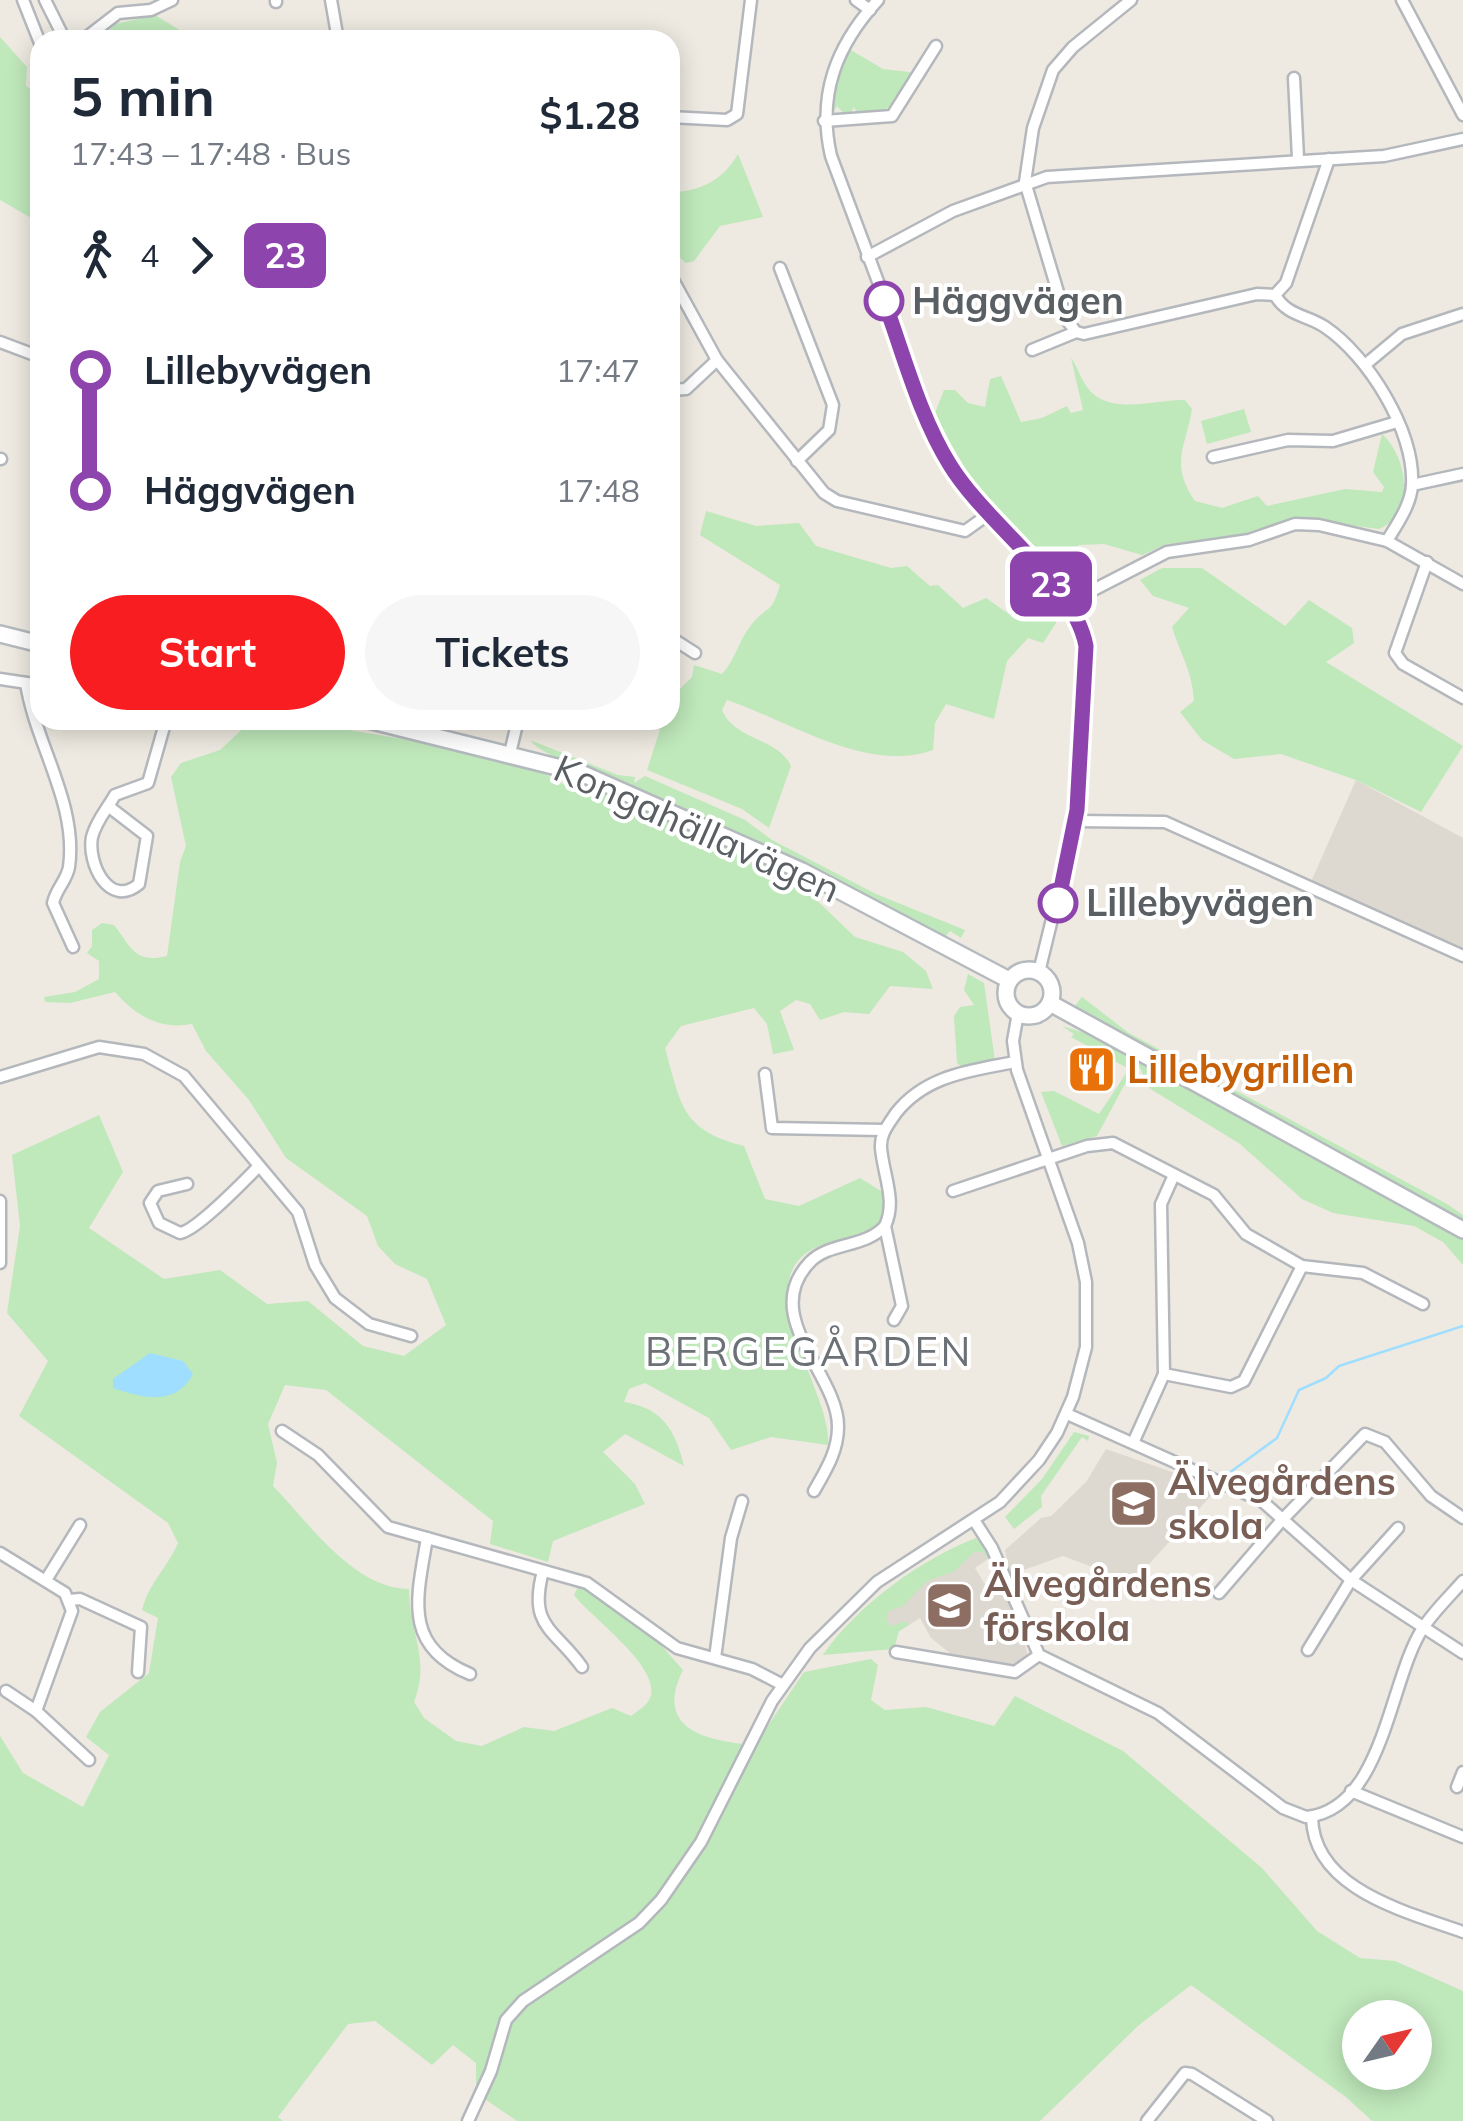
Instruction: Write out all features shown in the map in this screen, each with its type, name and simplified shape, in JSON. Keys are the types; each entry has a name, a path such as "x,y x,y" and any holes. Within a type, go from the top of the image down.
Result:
{"street":[{"path":"22,0 35,30"},
{"path":"45,0 60,30"},
{"path":"96,30 118,13 151,10 172,0"},
{"path":"331,0 336,30"},
{"path":"680,118 727,120 737,114 751,0"},
{"path":"856,0 870,10"},
{"path":"878,0 832,71 824,122 831,156 941,450 986,516 1070,602 1086,646 1076,821 1039,972"},
{"path":"1076,332 1066,319 1025,182 1033,128 1053,70 1085,36 1131,0"},
{"path":"1402,0 1463,115"},
{"path":"824,122 892,116 936,46"},
{"path":"1294,78 1298,158"},
{"path":"868,257 953,211 1025,182 1298,158 1384,156 1463,139"},
{"path":"1275,295 1286,283 1328,159"},
{"path":"780,268 834,414 829,430 798,460"},
{"path":"680,293 717,360 824,493 838,501 965,531 986,516"},
{"path":"1032,350 1076,332 1258,294 1275,295"},
{"path":"1275,295 1282,306 1322,325 1366,364 1397,422 1412,485 1405,512 1387,541"},
{"path":"1366,364 1402,334 1463,314"},
{"path":"0,342 30,353"},
{"path":"680,389 686,389 717,360"},
{"path":"1213,458 1288,440 1333,442 1397,422"},
{"path":"1412,485 1463,474"},
{"path":"1070,602 1167,552 1236,543 1294,524 1320,525 1387,541 1463,584"},
{"path":"1427,562 1394,653 1403,664 1463,698"},
{"path":"0,634 30,642"},
{"path":"680,643 695,653"},
{"path":"0,679 30,684"},
{"path":"26,683 30,695"},
{"path":"42,730 67,831 69,868 53,902 74,947"},
{"path":"108,806 147,836 139,884 126,891 117,892 103,882 92,855 93,834 108,806 119,791 138,790 148,783 163,730"},
{"name":"Kongahällavägen","path":"412,730 581,773 752,847 1009,980"},
{"path":"510,752 516,730"},
{"path":"1076,821 1166,822 1463,956"},
{"path":"1022,970 1039,972 1051,985 1050,1003 1036,1015 1018,1014 1007,1002 1009,980 1022,970"},
{"path":"1050,1003 1463,1230"},
{"path":"468,2121 491,2072 501,2030 513,2011 639,1923 681,1873 782,1684 810,1648 877,1582 1000,1502 1033,1468 1066,1414 1086,1347 1087,1301 1078,1243 1015,1062 1018,1014"},
{"path":"0,1078 99,1047 144,1054 199,1089 257,1168 298,1212 315,1265 335,1298 369,1324 411,1336"},
{"path":"894,1320 902,1306 885,1226 890,1201 881,1144 884,1130 913,1092 953,1074 1015,1062"},
{"path":"765,1074 772,1128 884,1130"},
{"path":"952,1191 1098,1142 1112,1142 1214,1195 1246,1234 1302,1266 1353,1270 1422,1304"},
{"path":"187,1184 158,1191 150,1203 164,1227 180,1232 197,1228 257,1168"},
{"path":"1133,1443 1164,1374 1161,1204 1174,1175"},
{"path":"0,1201 0,1263"},
{"path":"814,1491 836,1448 838,1423 835,1407 796,1327 797,1288 812,1260 864,1241 885,1226"},
{"path":"1164,1374 1231,1387 1244,1381 1302,1266"},
{"path":"1066,1414 1262,1501 1351,1580 1422,1630 1463,1653"},
{"path":"282,1432 318,1455 376,1520 588,1583 677,1648 782,1684"},
{"path":"1219,1594 1282,1520 1365,1434 1385,1442 1431,1496 1463,1518"},
{"path":"715,1658 731,1538 742,1501"},
{"path":"974,1520 992,1548 1039,1655 1158,1713 1283,1808 1312,1817 1332,1808 1352,1791 1372,1760 1422,1630 1463,1581"},
{"path":"46,1580 80,1525"},
{"path":"1308,1650 1351,1580 1398,1528"},
{"path":"427,1538 416,1605 420,1626 427,1642 452,1667 470,1674"},
{"path":"0,1553 46,1580 70,1600 80,1599 142,1627 138,1672"},
{"path":"543,1570 537,1599 540,1619 582,1667"},
{"path":"36,1711 71,1624 70,1600"},
{"path":"896,1652 1015,1672 1039,1655"},
{"path":"6,1690 36,1711 89,1760"},
{"path":"1457,1787 1463,1772"},
{"path":"1352,1791 1463,1837"},
{"path":"1312,1817 1314,1835 1350,1887 1463,1932"},
{"path":"1148,2121 1178,2078 1192,2074 1267,2121"}],"shaded area":[{"path":"1356,780 1463,838 1463,961 1306,893"},
{"name":"Älvegårdens skola","path":"1106,1449 1218,1488 1141,1573 1114,1575 1063,1556 1010,1575 1005,1550 1041,1518 1051,1516 1086,1482"},
{"name":"Älvegårdens förskola","path":"984,1544 988,1559 975,1568 991,1594 1000,1590 1006,1594 1027,1651 1026,1661 1017,1667 956,1658 931,1638 920,1618 899,1631 859,1630 917,1582"}],"green space":[{"path":"155,15 180,30 109,30 115,24"},
{"path":"0,37 27,67 30,217 0,200"},
{"path":"849,49 883,69 918,73 900,98 879,113 859,117 854,107 848,118 837,106 832,114 836,81"},
{"path":"738,154 763,217 720,226 694,261 686,263 680,258 680,191 710,182"},
{"path":"1071,358 1087,387 1107,402 1185,400 1192,409 1181,465 1195,501 1222,508 1258,496 1267,506 1345,489 1382,492 1384,487 1373,472 1382,434 1402,469 1403,497 1399,510 1379,529 1295,518 1231,538 1167,544 1142,555 1104,544 1079,545 1070,552 1069,564 1081,569 1076,579 1066,580 1046,567 1008,529 974,481 935,413 944,390 955,390 968,403 985,407 990,379 1001,376 1021,422 1042,418 1067,406 1071,413 1083,410"},
{"path":"1244,409 1251,432 1207,444 1201,421"},
{"path":"706,511 756,526 799,523 816,546 891,568 907,566 930,586 938,585 963,608 986,598 1009,614 1029,620 1044,596 1053,605 1056,623 1043,643 1028,638 1007,661 994,719 946,704 935,723 933,750 908,756 882,755 829,742 727,700 722,710 728,720 776,750 791,766 769,828 742,809 647,770 660,730 680,730 680,689 692,677 694,665 722,674 748,630 771,606 780,585 700,535"},
{"path":"1162,568 1202,568 1285,626 1309,600 1352,628 1354,643 1326,662 1463,746 1421,812 1356,780 1281,754 1234,759 1202,740 1180,712 1194,701 1193,690 1172,627 1189,608 1153,596 1140,580"},
{"path":"241,730 349,730 474,751 534,768 567,786 587,785 624,802 656,809 757,857 806,890 855,937 903,952 926,971 933,989 890,986 869,1014 844,1012 820,1020 810,1004 796,1000 780,1011 794,1050 773,1054 767,1024 754,1008 681,1026 665,1048 687,1112 707,1132 744,1146 765,1199 799,1206 860,1178 884,1193 885,1216 877,1230 817,1247 796,1263 788,1285 789,1310 826,1423 828,1445 771,1437 731,1450 709,1418 645,1383 629,1389 624,1402 648,1409 665,1422 684,1466 625,1434 603,1452 635,1484 645,1504 553,1541 548,1562 490,1544 493,1521 326,1390 285,1385 268,1424 277,1463 273,1486 351,1566 389,1586 409,1589 420,1659 414,1702 424,1718 456,1741 482,1746 524,1727 554,1731 612,1708 631,1716 643,1707 651,1688 647,1674 624,1644 574,1595 579,1585 660,1644 683,1670 675,1706 680,1719 703,1735 719,1740 755,1745 804,1672 871,1659 878,1665 871,1700 885,1710 926,1707 994,1726 1015,1696 1123,1751 1262,1868 1317,1931 1360,1958 1395,1961 1463,1991 1463,2121 1372,2121 1346,2097 1191,1985 1139,2025 1040,2121 517,2121 476,2093 476,2063 453,2045 432,2065 375,2021 348,2024 278,2117 283,2121 0,2121 0,1736 23,1773 83,1807 109,1755 86,1737 100,1712 149,1673 158,1618 142,1610 178,1543 168,1523 19,1416 48,1361 7,1313 20,1226 12,1155 99,1115 123,1172 89,1228 164,1279 220,1270 267,1304 308,1301 363,1346 404,1356 446,1325 427,1279 395,1264 378,1246 367,1216 286,1158 249,1100 206,1051 192,1024 169,1025 149,1019 115,992 70,1003 45,1002 44,997 75,992 99,979 99,961 87,953 92,946 92,930 102,923 114,925 141,956 167,956 180,862 186,846 171,777 181,763 220,750"},
{"path":"530,740 618,775 635,777 634,783 645,776 745,820 772,840 876,894 965,930 961,938 950,931 946,936 924,928 686,810 545,752"},
{"path":"968,974 984,983 995,1061 963,1068 957,1063 954,1016 960,1007 974,1005 964,990"},
{"path":"1082,997 1129,1033 1447,1204 1463,1215 1463,1222 1086,1016 1074,1007"},
{"path":"1062,1026 1085,1033 1132,1058 1134,1067 1097,1136 1062,1146 1041,1092 1054,1091 1099,1114 1129,1069 1071,1037 1074,1034"},
{"path":"1135,1057 1463,1236 1463,1265 1443,1242 1414,1226 1333,1213 1302,1199 1240,1144 1149,1088"},
{"path":"1074,1432 1089,1436 1088,1441 1082,1437 1041,1496 1042,1507 1014,1529 1005,1517 1042,1479"},
{"path":"976,1538 991,1553 988,1559 983,1552 974,1552 955,1571 927,1581 903,1606 889,1611 886,1620 891,1626 906,1621 909,1625 899,1631 894,1649 823,1655 853,1619 891,1586 933,1558"}],"water":[{"path":"150,1353 183,1361 193,1374 168,1396 147,1397 113,1388 113,1379"}],"waterway":[{"path":"1229,1473 1277,1438 1299,1390 1326,1378 1339,1366 1463,1326"}],"bus line":[{"name":"23","path":"884,301 930,425 950,465 986,516 1070,602 1082,626 1086,646 1077,810 1058,903"}],"place":[{"name":"Häggvägen","path":"884,301"},
{"name":"Lillebyvägen","path":"1058,903"},
{"name":"Lillebygrillen","path":"1092,1070"},
{"name":"Älvegårdens skola","path":"1133,1504"},
{"name":"Älvegårdens förskola","path":"949,1606"}],"district":[{"name":"BERGEGÅRDEN","path":"809,1352"}]}
